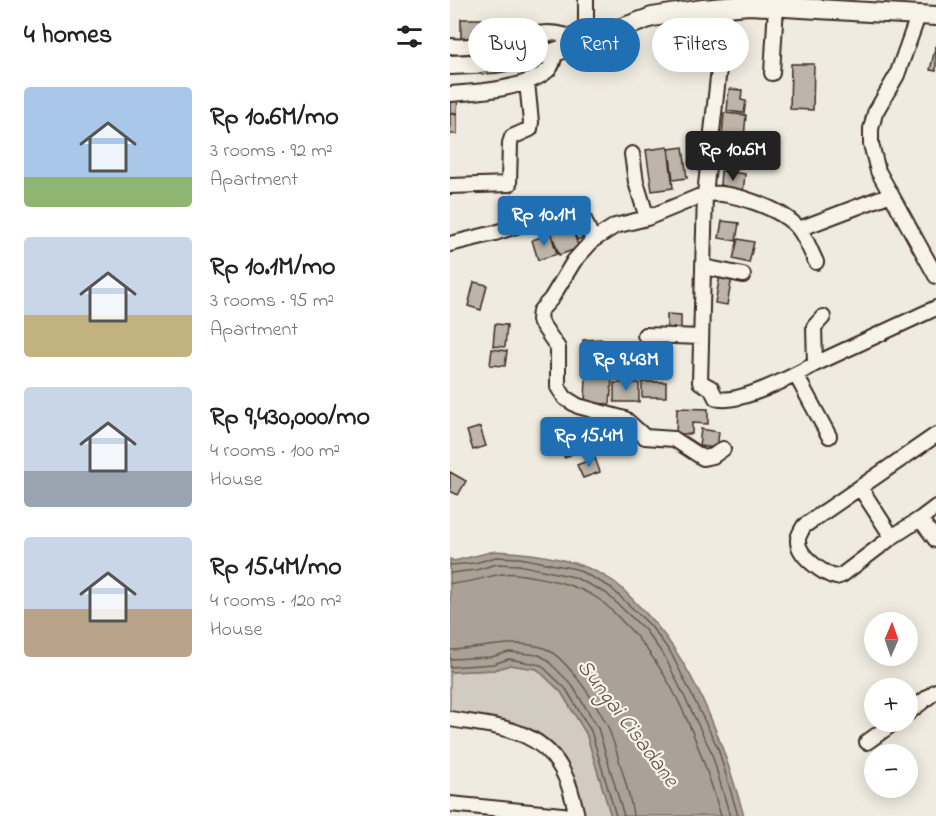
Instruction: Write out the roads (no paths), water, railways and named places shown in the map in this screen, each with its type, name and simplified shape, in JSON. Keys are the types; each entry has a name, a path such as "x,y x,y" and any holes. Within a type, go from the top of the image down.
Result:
{"main road":[{"path":"640,21 652,17 726,6 776,6 927,16"},
{"path":"450,65 496,63 560,50"}],"street":[{"path":"585,18 586,0"},
{"path":"726,6 705,194 700,382 711,388 712,395 721,400 731,400 796,375 936,308"},
{"path":"772,73 776,6"},
{"path":"927,16 875,113 871,129 871,144 876,165 936,274"},
{"path":"450,46 478,46 543,33 560,35"},
{"path":"450,94 526,82 548,70 552,65 555,52"},
{"path":"450,186 509,184 512,137 530,129 526,82"},
{"path":"632,154 636,182 647,218"},
{"path":"723,449 713,456 703,458 674,439 645,436 625,419 578,406 565,398 558,387 556,377 558,348 539,320 540,311 552,298 574,261 593,240 615,226 647,218 705,194 730,195 764,206 788,220 799,229 816,262"},
{"path":"799,229 891,194"},
{"path":"450,244 495,233 573,207 580,210 593,240"},
{"path":"704,267 743,274"},
{"path":"815,364 814,327 823,317"},
{"path":"645,335 701,337"},
{"path":"796,375 829,436"},
{"path":"936,435 861,489 804,526 798,540 799,549 815,566 836,577 842,575 936,507"},
{"path":"861,489 892,537"},
{"path":"920,519 936,540"},
{"path":"918,705 936,691"},
{"path":"450,719 520,732 547,749 565,775 578,816"},
{"path":"867,742 882,732"},
{"path":"450,804 572,816"}],"water":[{"name":"Sungai Cisadane","path":"495,551 557,558 600,573 622,589 657,625 675,650 704,702 716,730 744,816 611,816 586,733 561,692 537,669 510,665 494,670 450,672 450,559 454,561"}]}
